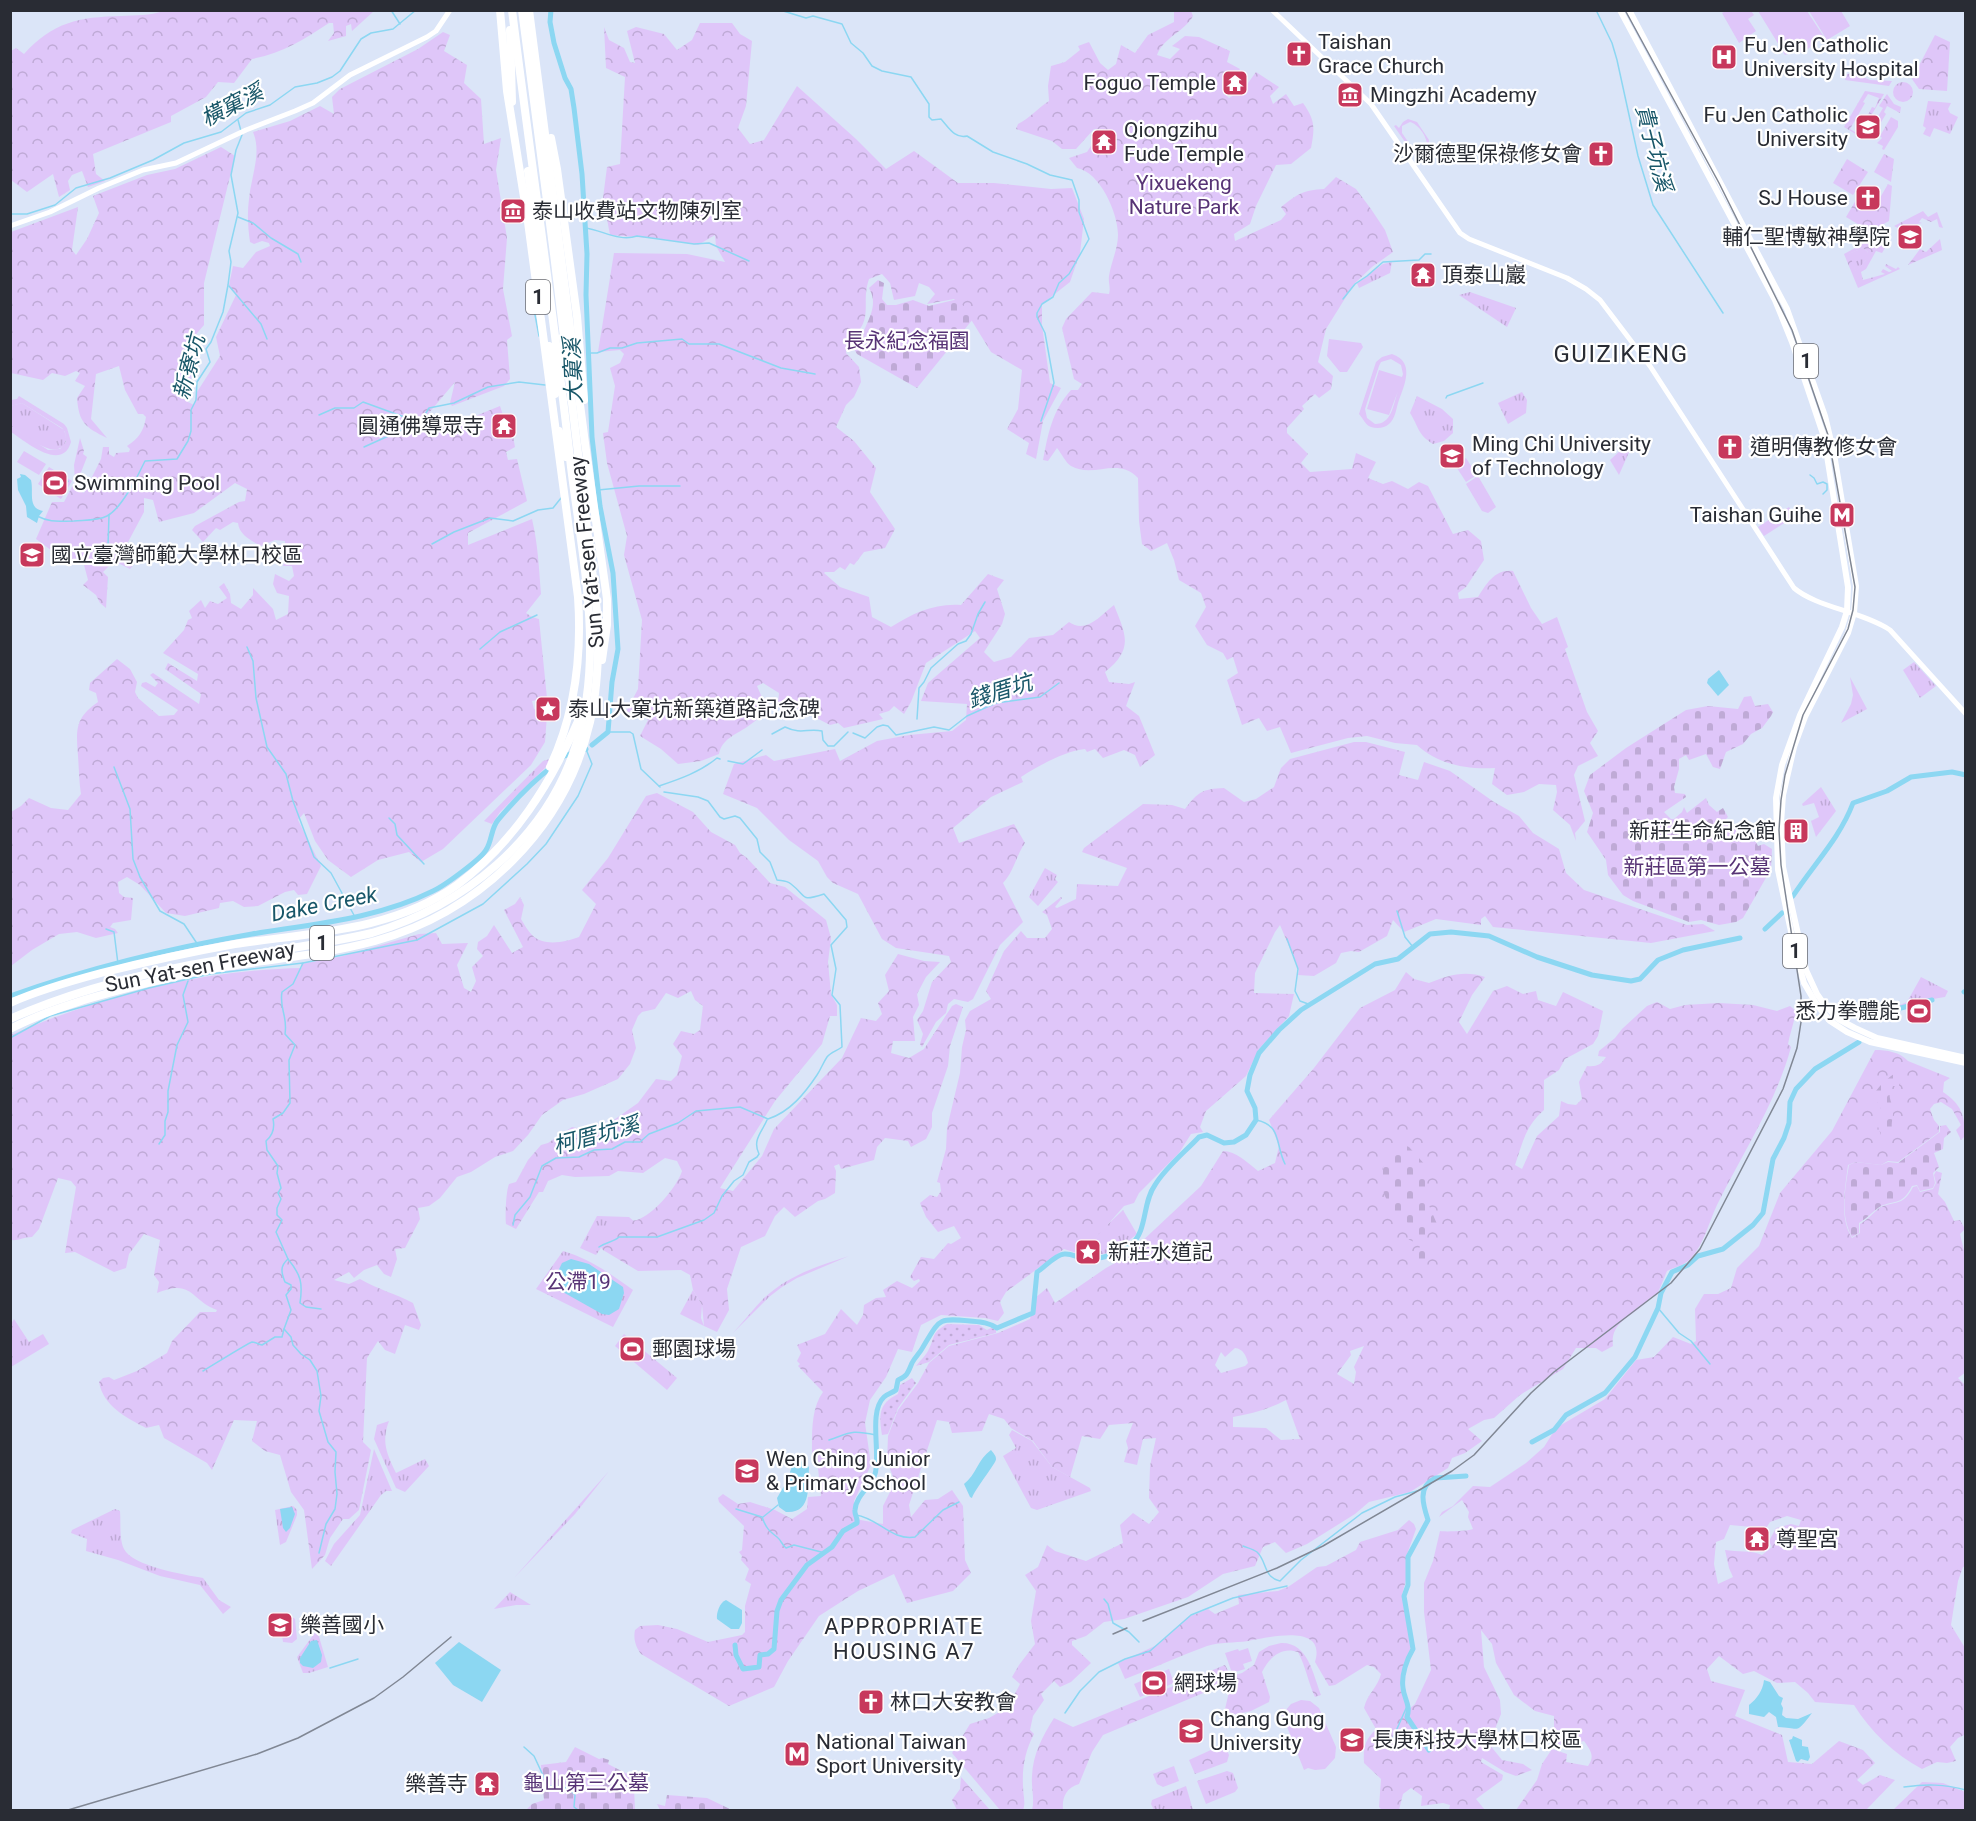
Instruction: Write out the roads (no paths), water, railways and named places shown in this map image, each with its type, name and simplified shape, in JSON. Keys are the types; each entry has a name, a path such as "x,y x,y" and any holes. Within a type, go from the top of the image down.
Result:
{"highway":[{"name":"1","path":"10,1001 69,979 171,952 349,924 380,917 426,899 453,883 511,831 532,800 555,754 566,726 576,680 579,629 577,583 564,502 528,222 507,92 500,10"},
{"path":"510,10 513,134 527,247 547,381 576,503"},
{"name":"Sun Yat-sen Freeway","path":"510,10 564,400 588,610 586,698 581,742"},
{"name":"1","path":"10,1001 65,983 172,956 349,928 399,914 428,902 456,886 513,834 542,792 595,684 605,643 607,599 525,10"},
{"path":"525,10 575,409 591,515 601,558"},
{"name":"Sun Yat-sen Freeway","path":"10,1029 86,999 131,987 202,970 354,947 417,927 464,901 487,885 519,855 550,816 574,762 594,704 598,649 597,610 525,10"},
{"path":"530,43 557,169 577,316 583,374 587,524"},
{"path":"525,111 529,186 574,543 577,583"},
{"path":"554,254 561,293"},
{"name":"Sun Yat-sen Freeway","path":"10,1019 77,993 108,984 193,964 356,937 394,927 428,912 476,883 517,844 549,802 574,762"}],"main road":[{"path":"10,226 50,212 143,170 176,163 245,130 313,103 350,75 436,31 450,10"},
{"path":"1272,10 1371,104 1460,233 1469,239 1567,278 1600,300 1650,366 1790,583 1798,591 1890,630 1965,714"},
{"name":"1","path":"1624,10 1787,309 1825,416 1834,454 1856,586 1848,633 1805,717 1790,759 1783,795 1781,852 1793,920 1806,970 1824,1004 1838,1019 1854,1028 1879,1038 1965,1058"},
{"name":"1","path":"1850,612 1819,674 1789,745 1782,765 1776,798 1778,870 1804,983 1830,1021 1847,1032 1870,1042 1965,1064"}],"water":[{"path":"51,470 69,481 61,493 55,489 57,485 46,478"},
{"path":"20,474 31,480 33,503 35,507 43,511 37,523 27,517 26,506 18,490 17,479 21,477"},
{"path":"1719,670 1729,685 1718,696 1707,683 1708,679"},
{"name":"公滯19","path":"571,1259 589,1264 623,1287 624,1293 619,1309 609,1315 602,1314 554,1287 553,1282 562,1263"},
{"path":"991,1450 996,1459 972,1498 964,1484"},
{"path":"800,1461 809,1467 807,1497 800,1508 786,1512 779,1507 777,1498 787,1481 792,1466"},
{"path":"292,1507 295,1514 286,1532 283,1528 280,1509"},
{"path":"726,1600 742,1610 742,1623 739,1629 731,1629 717,1619 719,1608"},
{"path":"317,1640 322,1655 321,1662 313,1668 303,1666 300,1658 311,1641"},
{"path":"459,1642 501,1670 482,1702 453,1685 435,1663"},
{"path":"1764,1680 1770,1682 1779,1696 1783,1698 1782,1715 1786,1718 1798,1719 1812,1713 1800,1727 1794,1729 1778,1727 1776,1717 1769,1712 1764,1717 1749,1714 1749,1705 1759,1694"},
{"path":"1793,1736 1802,1740 1802,1746 1808,1747 1810,1757 1808,1761 1801,1759 1796,1761 1789,1740"}],"waterway":[{"path":"391,10 400,24"},
{"name":"橫窠溪","path":"10,214 27,214 55,205 76,188 110,178 153,160 184,143 221,132 246,113 270,105 295,87 317,83 332,77 340,71 361,39 371,33 393,29 416,10"},
{"name":"大窠溪","path":"551,10 550,22 554,43 565,78 571,89 582,174 587,254 586,295 592,437 600,506 613,573 618,649 612,682 608,732 592,745"},
{"path":"584,10 604,10"},
{"path":"780,10 806,18 813,16 842,24 851,43 863,53 872,66 882,71 911,77 929,104 929,117 932,120 941,119 959,136 967,136 993,152 1050,175 1072,180 1079,200 1079,212 1089,239 1069,274 1059,283 1053,297 1042,304 1037,313 1045,333 1054,383 1041,421"},
{"name":"貴子坑溪","path":"1596,10 1612,43 1617,60 1638,156 1653,205 1723,313"},
{"name":"新寮坑","path":"238,120 241,131"},
{"name":"新寮坑","path":"37,516 46,520 59,521 90,520 107,516 118,507 145,461 177,459 188,441 197,382 210,362 206,349 223,312 228,285 231,262 229,251 238,213 231,175 236,150 242,135"},
{"path":"238,217 253,223 271,238 298,254 301,262"},
{"path":"585,228 624,238 637,236 694,244 709,243 749,261"},
{"path":"1343,299 1355,284 1383,262 1419,260 1425,254 1431,254"},
{"path":"229,286 261,324 267,339"},
{"path":"530,288 539,336"},
{"path":"588,353 622,348 637,343 682,339 689,344 719,344 781,368 815,374"},
{"path":"319,415 335,408 354,408 363,402 407,418 416,424 421,421 429,408 454,403 488,387 519,382 545,385"},
{"path":"1446,398 1483,383"},
{"path":"364,447 415,424"},
{"name":"貴子坑溪","path":"1810,475 1817,484 1823,482 1827,484 1827,490 1823,494"},
{"path":"598,490 639,486 680,486"},
{"path":"432,544 454,532 490,518 513,521 538,510 553,508 561,498"},
{"path":"100,553 108,546 109,515"},
{"path":"917,719 919,688 931,668 958,644 966,641 985,602"},
{"path":"480,649 500,632 537,615"},
{"path":"247,647 253,661 256,698 267,747 286,774 293,801 314,857 331,873 355,917"},
{"name":"錢厝坑","path":"853,733 865,738 877,727 883,725 888,726 896,735 934,727 949,730 967,716 996,703 1040,697 1059,683"},
{"name":"錢厝坑","path":"772,734 785,727 796,731 817,730 822,731 823,740 828,746 834,746 848,732"},
{"name":"柯厝坑溪","path":"608,732 633,734 641,769 660,787"},
{"path":"319,1553 326,1524 335,1509 336,1452 328,1442 319,1411 321,1396 317,1371 310,1360 293,1345 291,1337 284,1329 291,1310 286,1295 291,1285 285,1282 283,1275 282,1267 288,1259 276,1232 282,1220 277,1215 281,1199 278,1193 281,1188 277,1173 278,1166 267,1150 266,1141 273,1131 273,1119 283,1113 290,1103 289,1060 295,1045 285,1034 282,992 293,984 303,963 417,940 483,904 546,844 578,796 592,764 586,749"},
{"name":"Dake Creek","path":"560,760 564,756 586,749"},
{"name":"錢厝坑","path":"728,761 743,764 762,750"},
{"name":"錢厝坑","path":"659,786 697,771 717,758 720,759"},
{"name":"Dake Creek","path":"10,996 70,976 161,952 344,919 412,900 438,888 477,860 488,846 498,820 538,778 553,766"},
{"path":"114,767 130,809 133,859 140,877 160,911 184,924 198,945"},
{"path":"1793,896 1834,840 1853,803 1887,791 1911,777 1952,772 1966,775"},
{"name":"柯厝坑溪","path":"513,1225 515,1215 530,1197 542,1166 556,1158 579,1157 594,1150 612,1149 625,1142 640,1142 649,1134 678,1123 696,1111 740,1107 768,1119 776,1116 802,1095 827,1057 842,1047 840,1005 832,995 836,969 831,945 847,927 846,920 824,894 807,898 786,881 777,880 770,862 760,852 757,839 740,818 735,816 724,819 708,801 698,797 664,792"},
{"path":"389,818 395,824 397,835 424,864"},
{"path":"1397,911 1405,937 1413,947"},
{"path":"1765,929 1782,913"},
{"path":"106,929 114,932 118,964"},
{"path":"735,1645 736,1655 743,1669 759,1667 760,1655 768,1654 774,1649 777,1611 781,1600 807,1565 832,1547 843,1531 857,1523 856,1505 875,1474 876,1423 879,1404 885,1396 896,1390 898,1380 907,1373 937,1326 941,1322 959,1320 984,1323 997,1328 1033,1313 1037,1272 1057,1257 1067,1254 1088,1259 1101,1258 1131,1245 1140,1232 1148,1200 1159,1178 1199,1137 1207,1135 1224,1143 1234,1142 1246,1135 1256,1120 1255,1108 1247,1091 1250,1075 1259,1053 1301,1010 1375,964 1398,959 1430,934 1451,932 1489,936 1537,957 1592,975 1631,981 1640,979 1658,960 1683,950 1740,938"},
{"path":"1287,939 1298,969 1295,991 1300,1001 1311,1005"},
{"path":"10,1038 50,1016 149,988 210,974 303,963"},
{"path":"159,1144 165,1135 168,1091 177,1045 188,1022 183,995 188,981"},
{"path":"1893,1010 1932,1000"},
{"path":"1532,1442 1554,1430 1566,1415 1605,1393 1635,1357 1672,1272 1688,1265 1698,1256 1723,1249 1753,1225 1763,1213 1773,1159 1789,1123 1790,1102 1796,1089 1815,1069 1859,1042"},
{"path":"599,1247 619,1237 657,1237 704,1220 714,1213 722,1196 734,1181 743,1175 749,1162 759,1154 757,1140 767,1120"},
{"path":"1256,1120 1270,1126 1274,1131 1285,1164"},
{"path":"288,1259 300,1280 300,1303 306,1307 321,1309"},
{"path":"1658,1308 1710,1364"},
{"path":"203,1371 252,1342 262,1345 275,1337 282,1337 284,1329"},
{"path":"829,1440 852,1433 876,1435"},
{"path":"1429,1750 1407,1717 1408,1705 1403,1688 1405,1667 1413,1649 1404,1596 1408,1585 1408,1557 1428,1520 1423,1502 1426,1486 1436,1478 1466,1476"},
{"path":"1243,1546 1257,1552 1271,1576 1280,1581 1301,1560 1362,1513 1395,1497 1424,1489"},
{"path":"856,1515 871,1520 899,1536 915,1537 943,1510 959,1502"},
{"path":"763,1517 778,1505"},
{"path":"736,1509 762,1517 768,1529 786,1548 794,1545 825,1553"},
{"path":"1065,1713 1080,1691 1099,1672 1125,1659 1150,1651 1191,1615 1233,1598 1287,1586"},
{"path":"1104,1599 1108,1604 1113,1623 1129,1632 1139,1642"},
{"path":"330,1668 358,1659"},
{"path":"1392,1740 1408,1704"},
{"path":"524,1747 534,1756 548,1786 566,1788 575,1795 574,1807 578,1810"},
{"path":"1904,1787 1935,1785 1966,1790"}],"railway":[{"path":"1143,1621 1277,1568 1323,1546 1452,1471 1474,1455 1531,1393 1554,1372 1671,1283 1700,1249 1783,1089 1797,1048 1801,1022 1801,996 1781,865 1779,830 1781,800 1785,775 1803,715 1848,629 1853,610 1855,587 1828,435 1792,330 1719,183 1625,10"},
{"path":"1113,1634 1127,1628"},
{"path":"68,1810 257,1754 298,1738 374,1698 451,1637"}],"place":[{"name":"Taishan Grace Church","path":"1299,54"},
{"name":"Fu Jen Catholic University Hospital","path":"1724,57"},
{"name":"Foguo Temple","path":"1235,83"},
{"name":"Mingzhi Academy","path":"1350,95"},
{"name":"Fu Jen Catholic University","path":"1868,127"},
{"name":"Qiongzihu Fude Temple","path":"1104,142"},
{"name":"沙爾德聖保祿修女會","path":"1601,154"},
{"name":"SJ House","path":"1868,198"},
{"name":"泰山收費站文物陳列室","path":"513,211"},
{"name":"輔仁聖博敏神學院","path":"1910,237"},
{"name":"頂泰山巖","path":"1423,275"},
{"name":"圓通佛導眾寺","path":"504,426"},
{"name":"道明傳教修女會","path":"1730,447"},
{"name":"Ming Chi University of Technology","path":"1452,456"},
{"name":"Swimming Pool","path":"55,483"},
{"name":"Taishan Guihe","path":"1842,515"},
{"name":"國立臺灣師範大學林口校區","path":"32,555"},
{"name":"泰山大窠坑新築道路記念碑","path":"548,709"},
{"name":"新莊生命紀念館","path":"1796,831"},
{"name":"悉力拳體能","path":"1919,1011"},
{"name":"新莊水道記","path":"1088,1252"},
{"name":"郵園球場","path":"632,1349"},
{"name":"Wen Ching Junior & Primary School","path":"747,1471"},
{"name":"尊聖宮","path":"1757,1539"},
{"name":"樂善國小","path":"280,1625"},
{"name":"網球場","path":"1154,1683"},
{"name":"林口大安教會","path":"871,1702"},
{"name":"Chang Gung University","path":"1191,1731"},
{"name":"長庚科技大學林口校區","path":"1352,1740"},
{"name":"National Taiwan Sport University","path":"797,1754"},
{"name":"樂善寺","path":"487,1784"}],"district":[{"name":"GUIZIKENG","path":"1621,354"},
{"name":"APPROPRIATE HOUSING A7","path":"904,1638"}],"park label":[{"name":"Yixuekeng Nature Park","path":"1184,195"},
{"name":"長永紀念福園","path":"907,341"},
{"name":"新莊區第一公墓","path":"1697,867"},
{"name":"龜山第三公墓","path":"586,1783"}]}
